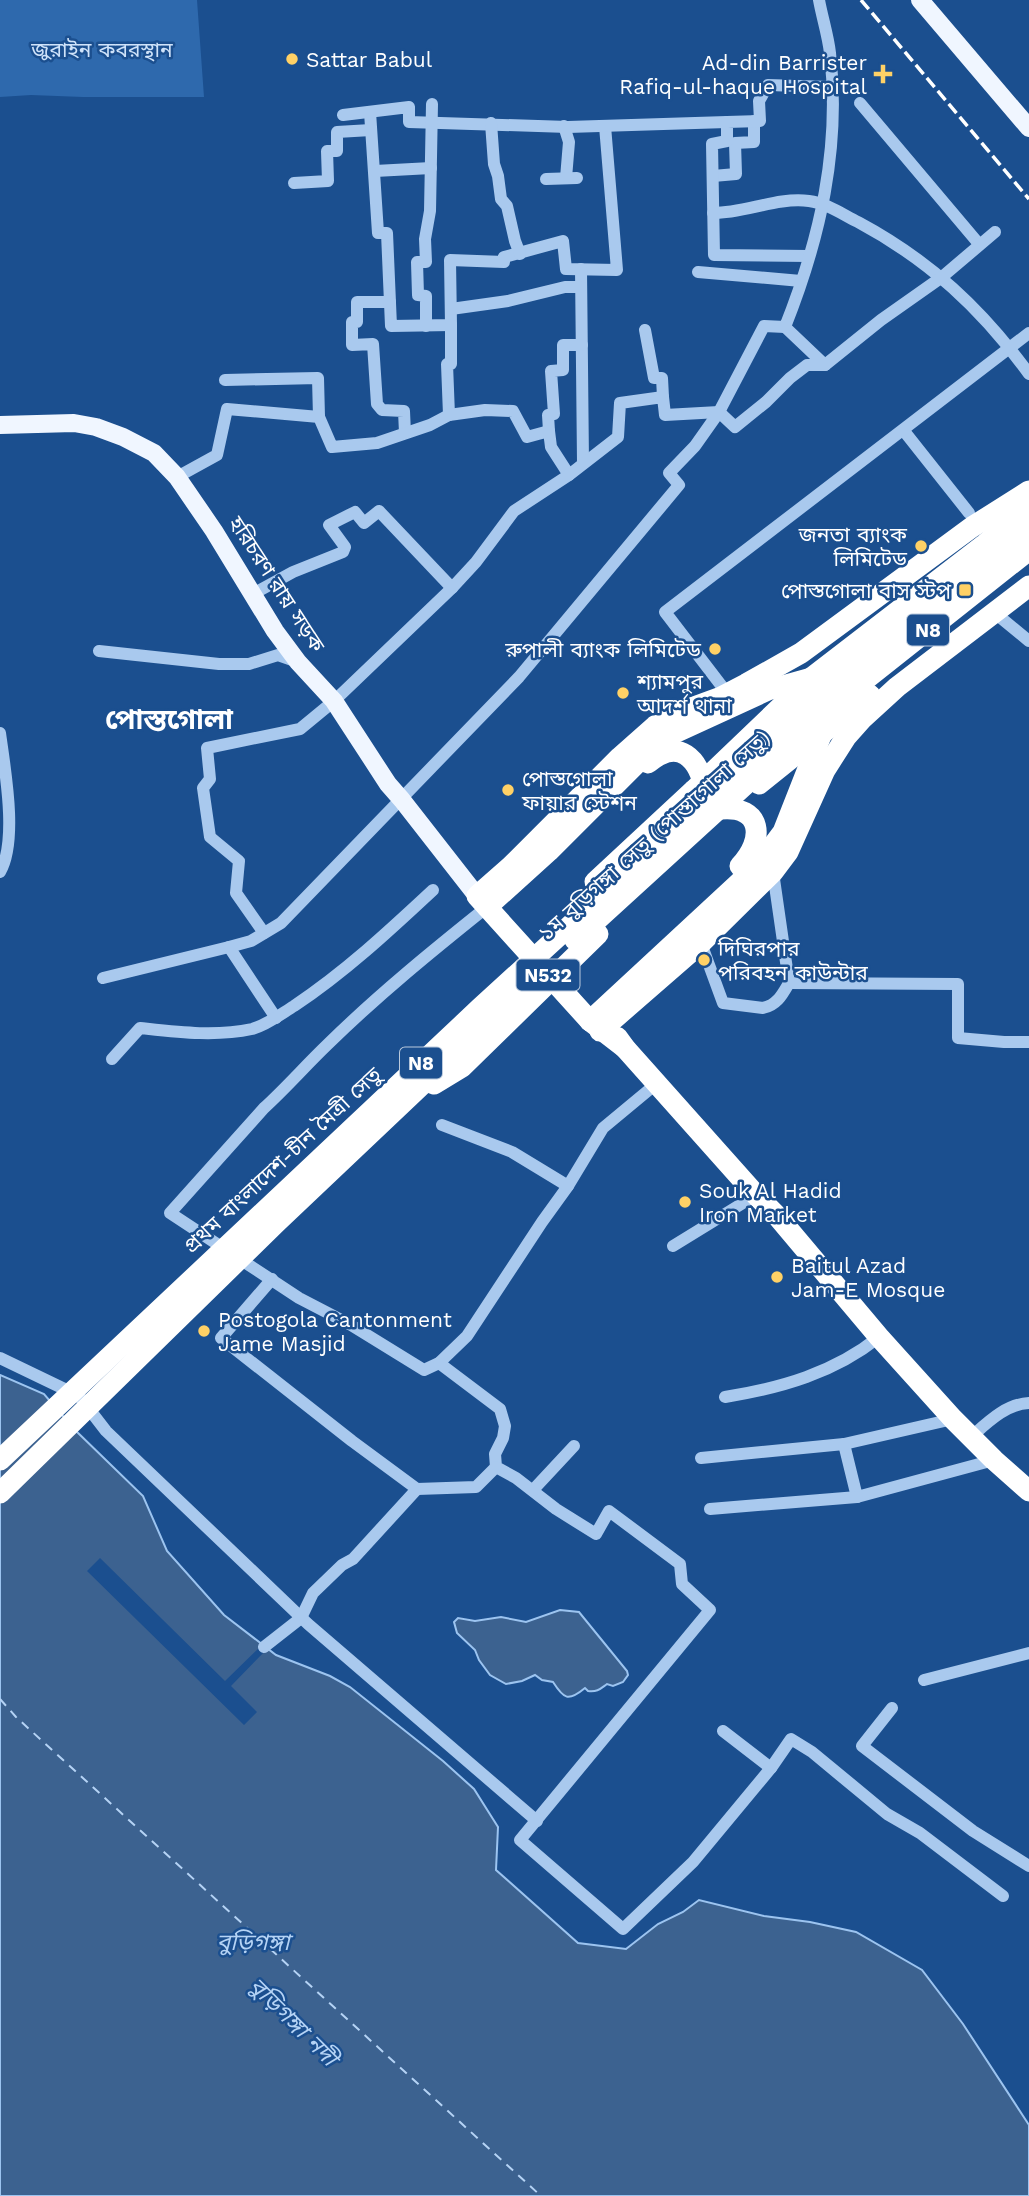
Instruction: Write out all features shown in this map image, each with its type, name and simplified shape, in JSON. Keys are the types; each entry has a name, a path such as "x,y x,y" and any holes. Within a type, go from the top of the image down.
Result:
{"highway":[{"path":"489,903 510,867 655,726 680,712 727,694 802,653 972,527 1029,491"},
{"path":"712,800 811,678 1029,507"},
{"name":"N8","path":"712,800 847,672 1029,528"},
{"name":"N8","path":"827,710 1029,550"},
{"path":"394,1099 434,1034 712,800 822,733 1029,570"},
{"name":"N8","path":"594,1017 701,943 773,872 788,852 825,770 846,737 897,687 1029,586"},
{"path":"489,903 549,851 643,757 668,736 768,690 811,678 847,672"},
{"path":"594,1017 760,863 783,832 822,733 827,710"},
{"name":"১ম বুড়িগঙ্গা সেতু (পোস্তাগোলা সেতু)","path":"0,1493 394,1099 555,958 712,800 827,710"},
{"path":"489,903 664,753 673,752 692,758 712,800 749,814 755,825 757,841 749,857 594,1017"},
{"name":"N532","path":"489,903 778,1217 879,1337 953,1419 1029,1490"},
{"name":"প্রথম বাংলাদেশ-চীন মৈত্রী সেতু","path":"0,1460 394,1099"}],"main road":[{"path":"920,0 1029,128"},
{"name":"হরিচরণ রায় সড়ক","path":"0,425 74,423 96,427 154,453 177,477 214,531 275,631 298,662 334,701 387,784 456,870 489,903"}],"street":[{"path":"785,327 802,281 824,204 833,127 830,52 819,0"},
{"path":"342,115 409,107 409,122 432,123 605,126 760,121 759,101 768,85 831,87"},
{"path":"859,103 979,244"},
{"path":"426,326 426,296 418,295 417,262 426,261 432,104"},
{"path":"370,113 379,233 387,233 391,326 451,325"},
{"path":"712,176 736,174 735,143 754,142 754,121"},
{"path":"727,122 727,141 712,144 715,255 809,256"},
{"path":"491,123 501,199 507,206 514,241 520,254"},
{"path":"546,179 572,178 569,142 564,126"},
{"path":"449,415 447,364 451,364 450,260 504,261 504,257 563,241 566,269 617,270 605,126"},
{"path":"294,183 328,181 327,151 337,150 337,132 371,130"},
{"path":"375,171 431,168"},
{"path":"713,213 746,210 770,202 794,200 824,204 882,235 942,277 1011,348 1029,374"},
{"path":"645,330 653,378 662,378 665,415 719,412 735,427 807,365 825,365 881,320 942,277 995,232"},
{"path":"581,269 583,463"},
{"path":"698,272 802,281"},
{"path":"451,309 581,286"},
{"path":"390,302 357,302 357,322 352,322 352,345 373,344 377,404 382,410 404,411 405,433"},
{"path":"103,978 251,941 281,923 519,677 679,485 669,473 695,446 719,412 764,326 785,327 825,365"},
{"path":"727,694 664,612 1029,333"},
{"path":"569,475 551,447 548,415 554,414 551,371 563,370 563,345 582,345"},
{"path":"225,380 318,378 319,417 332,447 377,443 430,425 449,415 485,410 513,411 527,437 549,430"},
{"path":"264,933 236,893 239,861 210,837 203,788 210,779 207,748 299,729 334,701 452,588 514,511 569,475 618,437 620,403 663,397"},
{"path":"177,477 217,455 227,409 319,417"},
{"path":"904,431 969,513"},
{"path":"253,594 293,572 343,552 345,547 328,525 355,512 364,523 379,511 452,588"},
{"path":"995,613 1029,640"},
{"path":"99,651 219,664 249,664 278,655 298,662"},
{"path":"0,733 9,813 5,863 0,872"},
{"path":"701,943 723,1003 763,1008 776,1003 789,983 773,872"},
{"path":"113,1059 140,1028 196,1034 225,1033 254,1028 276,1018 364,954 433,890"},
{"path":"489,903 412,967 327,1044 264,1108 170,1213 299,1298 351,1325 424,1370 439,1363 467,1336 568,1186 603,1128 656,1084"},
{"path":"229,947 276,1018"},
{"path":"789,983 958,984 958,1038 1029,1042"},
{"path":"442,1125 512,1152 568,1186"},
{"path":"673,1246 755,1195"},
{"path":"272,1279 221,1338 416,1489 476,1487 496,1467 495,1454 503,1438 505,1426 500,1409 439,1363"},
{"path":"725,1397 763,1391 814,1374 859,1353 879,1337"},
{"path":"0,1358 79,1396 106,1431 301,1618 537,1821"},
{"path":"971,1437 1013,1405 1029,1403"},
{"path":"701,1458 844,1444 953,1419"},
{"path":"844,1444 857,1497"},
{"path":"533,1490 574,1446"},
{"path":"710,1509 857,1497 994,1460"},
{"path":"496,1467 596,1534 609,1511 680,1564 682,1584 710,1610 520,1840 623,1929 693,1862 771,1768 791,1739 887,1814 920,1833 1003,1896"},
{"path":"264,1647 301,1618 313,1593 342,1565 353,1559 416,1489"},
{"path":"924,1680 1029,1653"},
{"path":"892,1708 862,1746 988,1842 1029,1866"},
{"path":"723,1731 771,1768"}],"green space":[{"name":"জুরাইন কবরস্থান","path":"0,0 197,0 204,97 0,97"}],"water":[{"name":"বুড়িগঙ্গা","path":"0,1375 44,1394 74,1429 143,1496 167,1551 224,1615 276,1655 330,1676 350,1687 474,1789 498,1827 496,1870 578,1943 626,1949 658,1924 683,1912 699,1900 764,1916 856,1932 922,1970 963,2024 1029,2125 1029,2196 0,2196"},
{"path":"560,1610 579,1612 627,1671 628,1675 623,1682 613,1686 607,1684 594,1691 585,1688 570,1697 563,1695 553,1682 542,1680 535,1675 506,1684 490,1675 475,1650 457,1633 454,1622 458,1618 475,1621 501,1617 526,1622"}],"pier":[{"path":"100,1558 225,1681 262,1645 267,1649 231,1686 257,1712 244,1725 87,1571"}],"ferry route":[{"path":"0,1699 16,1717 541,2196"}],"railway":[{"path":"861,0 1029,199"}],"place":[{"name":"Sattar Babul","path":"292,59"},
{"name":"Ad-din Barrister Rafiq-ul-haque Hospital","path":"883,74"},
{"name":"জনতা ব্যাংক লিমিটেড","path":"921,546"},
{"name":"পোস্তগোলা বাস স্টপ","path":"965,590"},
{"name":"রুপালী ব্যাংক লিমিটেড","path":"715,649"},
{"name":"শ্যামপুর আদর্শ থানা","path":"623,693"},
{"name":"পোস্তগোলা ফায়ার স্টেশন","path":"508,790"},
{"name":"দিঘিরপার পরিবহন কাউন্টার","path":"704,960"},
{"name":"Souk Al Hadid Iron Market","path":"685,1202"},
{"name":"Baitul Azad Jam-E Mosque","path":"777,1277"},
{"name":"Postogola Cantonment Jame Masjid","path":"204,1331"}],"district":[{"name":"পোস্তগোলা","path":"169,719"}],"water label":[{"name":"বুড়িগঙ্গা নদী","path":"293,2022"}]}
